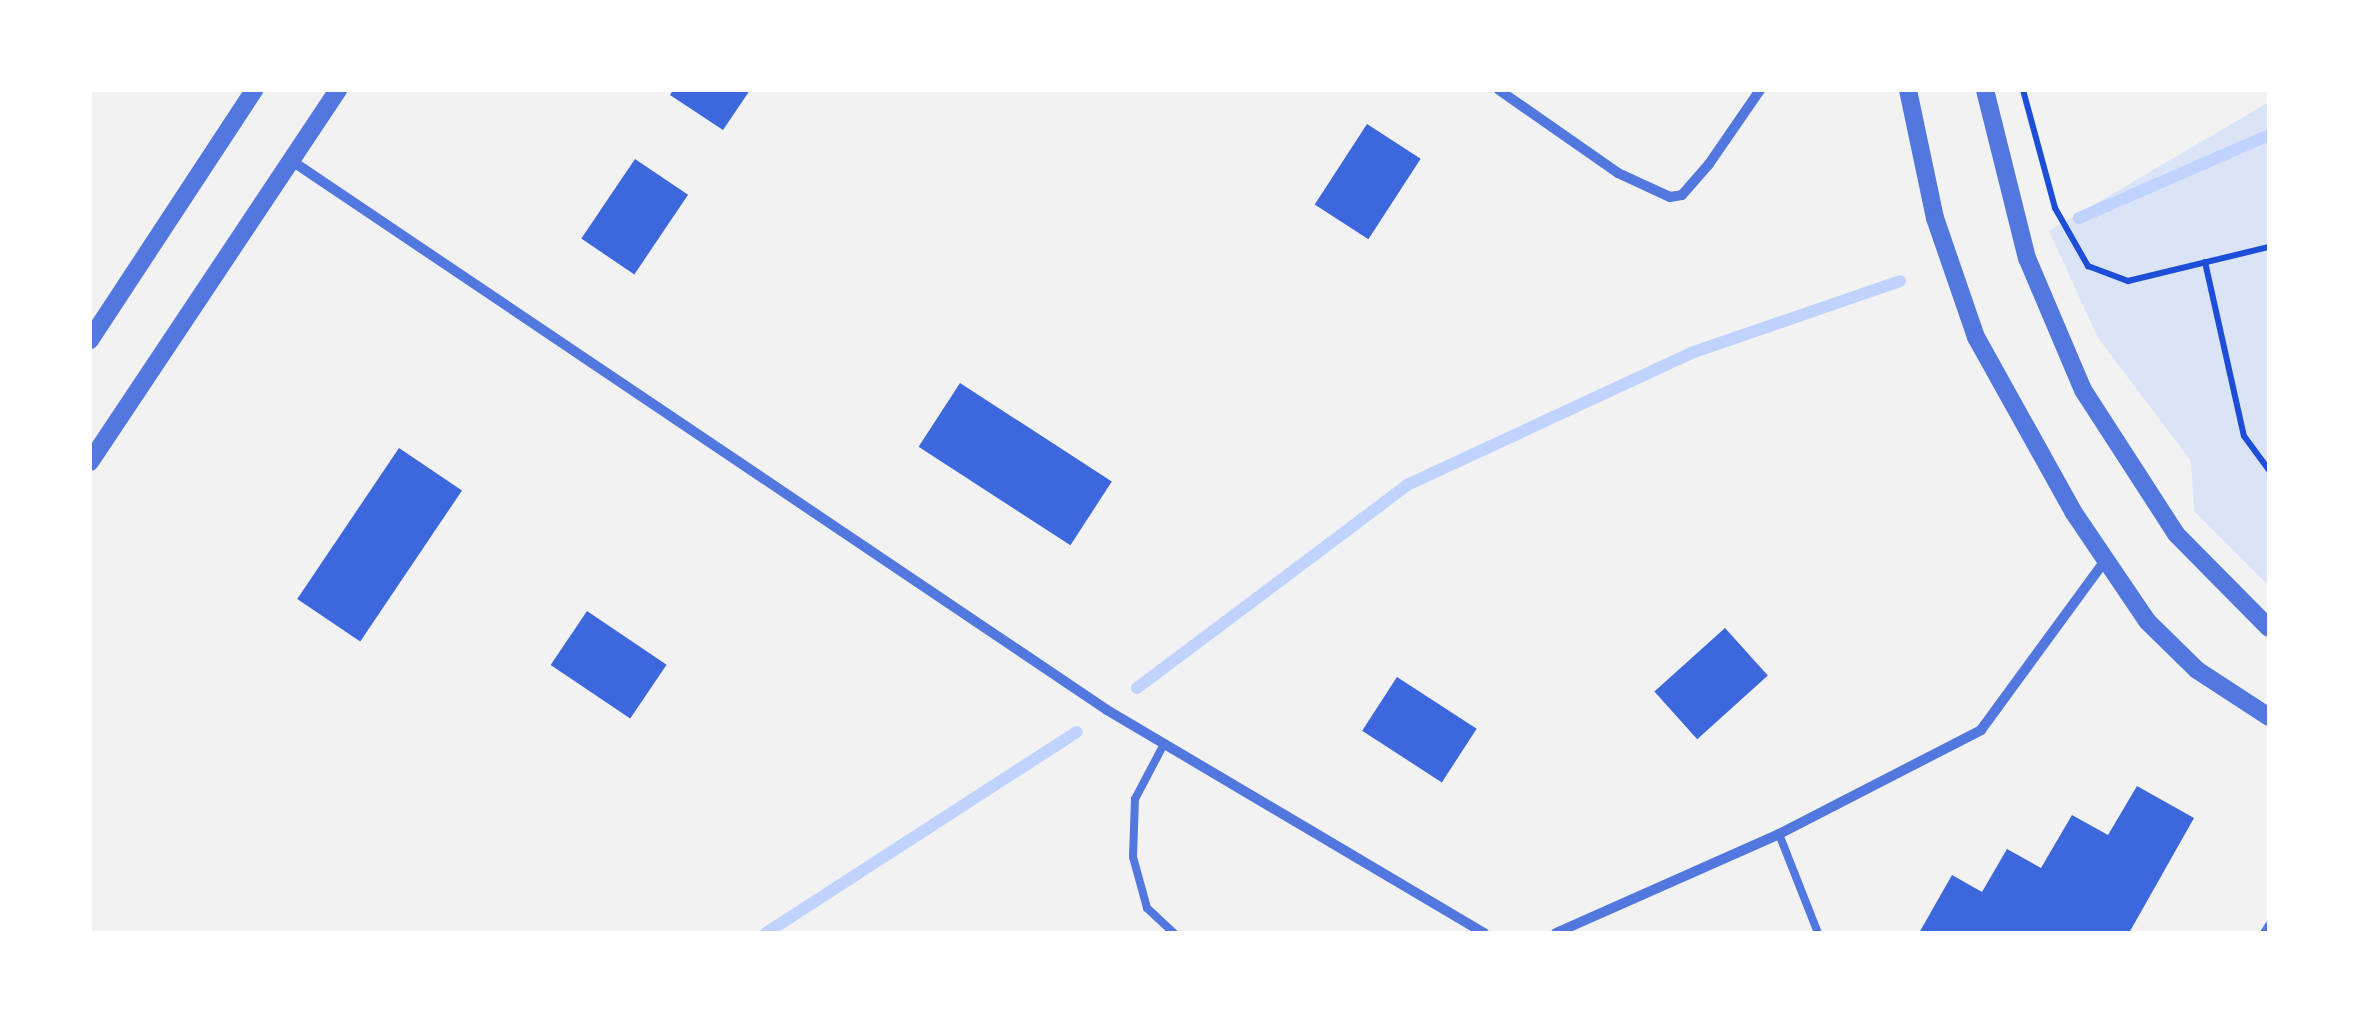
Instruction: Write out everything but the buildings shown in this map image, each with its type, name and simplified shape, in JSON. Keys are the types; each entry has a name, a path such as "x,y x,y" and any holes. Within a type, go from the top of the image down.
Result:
{"street":[{"path":"90,340 254,90"},
{"path":"90,462 338,90"},
{"path":"1499,90 1618,172 1670,196 1682,194 1709,164 1760,90"},
{"path":"1908,90 1935,218 1976,337 2104,562 2171,646 2269,717"},
{"path":"1985,90 2027,258 2083,390 2168,523 2269,628"},
{"path":"292,161 1164,744 1484,933"},
{"path":"1556,933 1575,929 1779,834 1981,730 2104,562"}],"lane":[{"path":"1164,744 1136,800 1133,857 1147,908 1174,933"},
{"path":"1779,834 1818,933"},
{"path":"2264,933 2269,925"}],"path":[{"path":"2023,90 2054,208 2088,266 2128,281 2269,248"},
{"path":"2206,262 2244,436 2269,470"}],"shaded area":[{"path":"2269,102 2269,586 2194,511 2191,461 2098,338 2049,231"}],"waterway":[{"path":"2079,218 2269,135"},
{"path":"1137,688 1407,485 1691,353 1900,281"},
{"path":"766,933 1077,732"}]}
